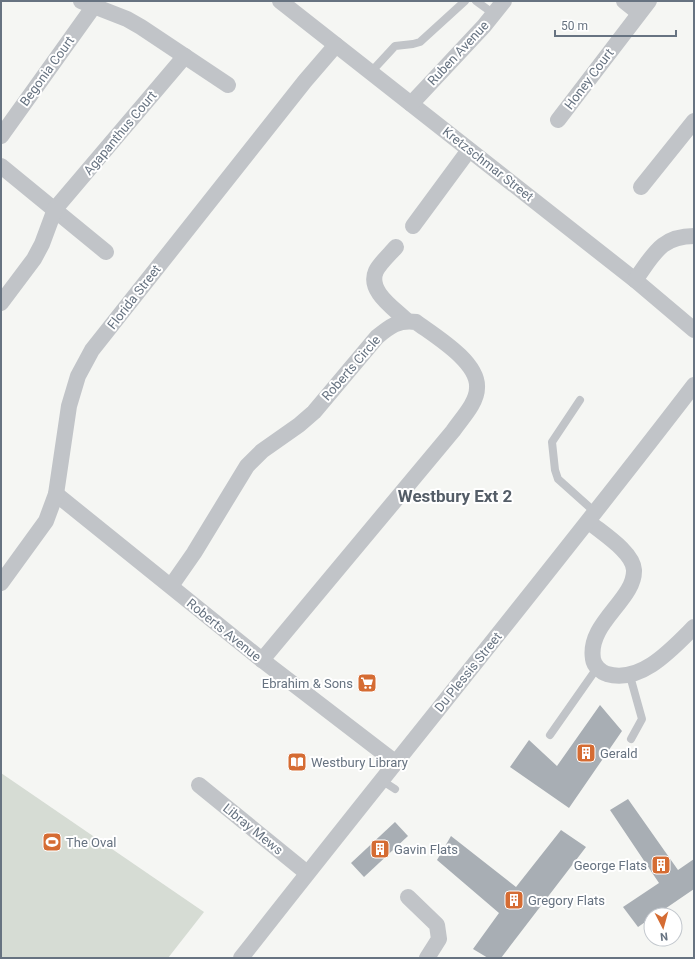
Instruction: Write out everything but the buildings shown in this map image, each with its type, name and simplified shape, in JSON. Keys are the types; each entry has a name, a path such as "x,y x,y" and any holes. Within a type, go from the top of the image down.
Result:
{"street":[{"name":"Kretzschmar Street","path":"280,1 635,280 694,330"},
{"name":"Ruben Avenue","path":"411,104 494,14 504,1"},
{"path":"624,1 644,7"},
{"name":"Begonia Court","path":"1,136 87,4 127,19 185,56 228,86"},
{"name":"Honey Court","path":"558,120 644,7"},
{"name":"Florida Street","path":"1,583 46,521 56,494 69,406 78,376 92,350 305,81 336,45"},
{"name":"Agapanthus Court","path":"1,304 34,259 42,244 55,209 185,56"},
{"path":"641,187 694,121"},
{"path":"413,226 469,150"},
{"path":"1,166 106,252"},
{"path":"635,280 663,245 672,238 694,236"},
{"path":"262,660 453,432 474,400 478,389 476,377 465,360 416,322 406,320 378,293 374,283 376,271 396,247"},
{"name":"Roberts Circle","path":"171,586 194,553 246,466 262,451 299,425 314,412 377,337 388,327 406,320"},
{"name":"Du Plessis Street","path":"241,958 395,762 593,517 694,385"},
{"name":"Roberts Avenue","path":"56,494 262,660 395,762"},
{"path":"593,517 632,560 634,570 632,582 628,590 597,634 593,646 593,660 597,668 605,674 618,677 630,676 641,671 664,654 694,627"},
{"name":"Libray Mews","path":"199,784 307,873"},
{"path":"408,897 437,925 439,939 428,958"}],"lane":[{"path":"371,72 395,46 420,42 465,1"},
{"path":"476,1 494,14"},
{"path":"580,400 552,442 555,470 558,479 593,517"},
{"path":"550,734 597,668"},
{"path":"630,676 642,719 631,739"},
{"path":"381,780 395,789"}],"shaded area":[{"name":"The Oval","path":"1,773 204,912 168,958 1,958"}],"place":[{"name":"Ebrahim & Sons","path":"367,683"},
{"name":"Gerald","path":"586,753"},
{"name":"Westbury Library","path":"297,762"},
{"name":"The Oval","path":"52,842"},
{"name":"Gavin Flats","path":"380,849"},
{"name":"George Flats","path":"661,865"},
{"name":"Gregory Flats","path":"514,900"}],"district":[{"name":"Westbury Ext 2","path":"455,496"}]}
